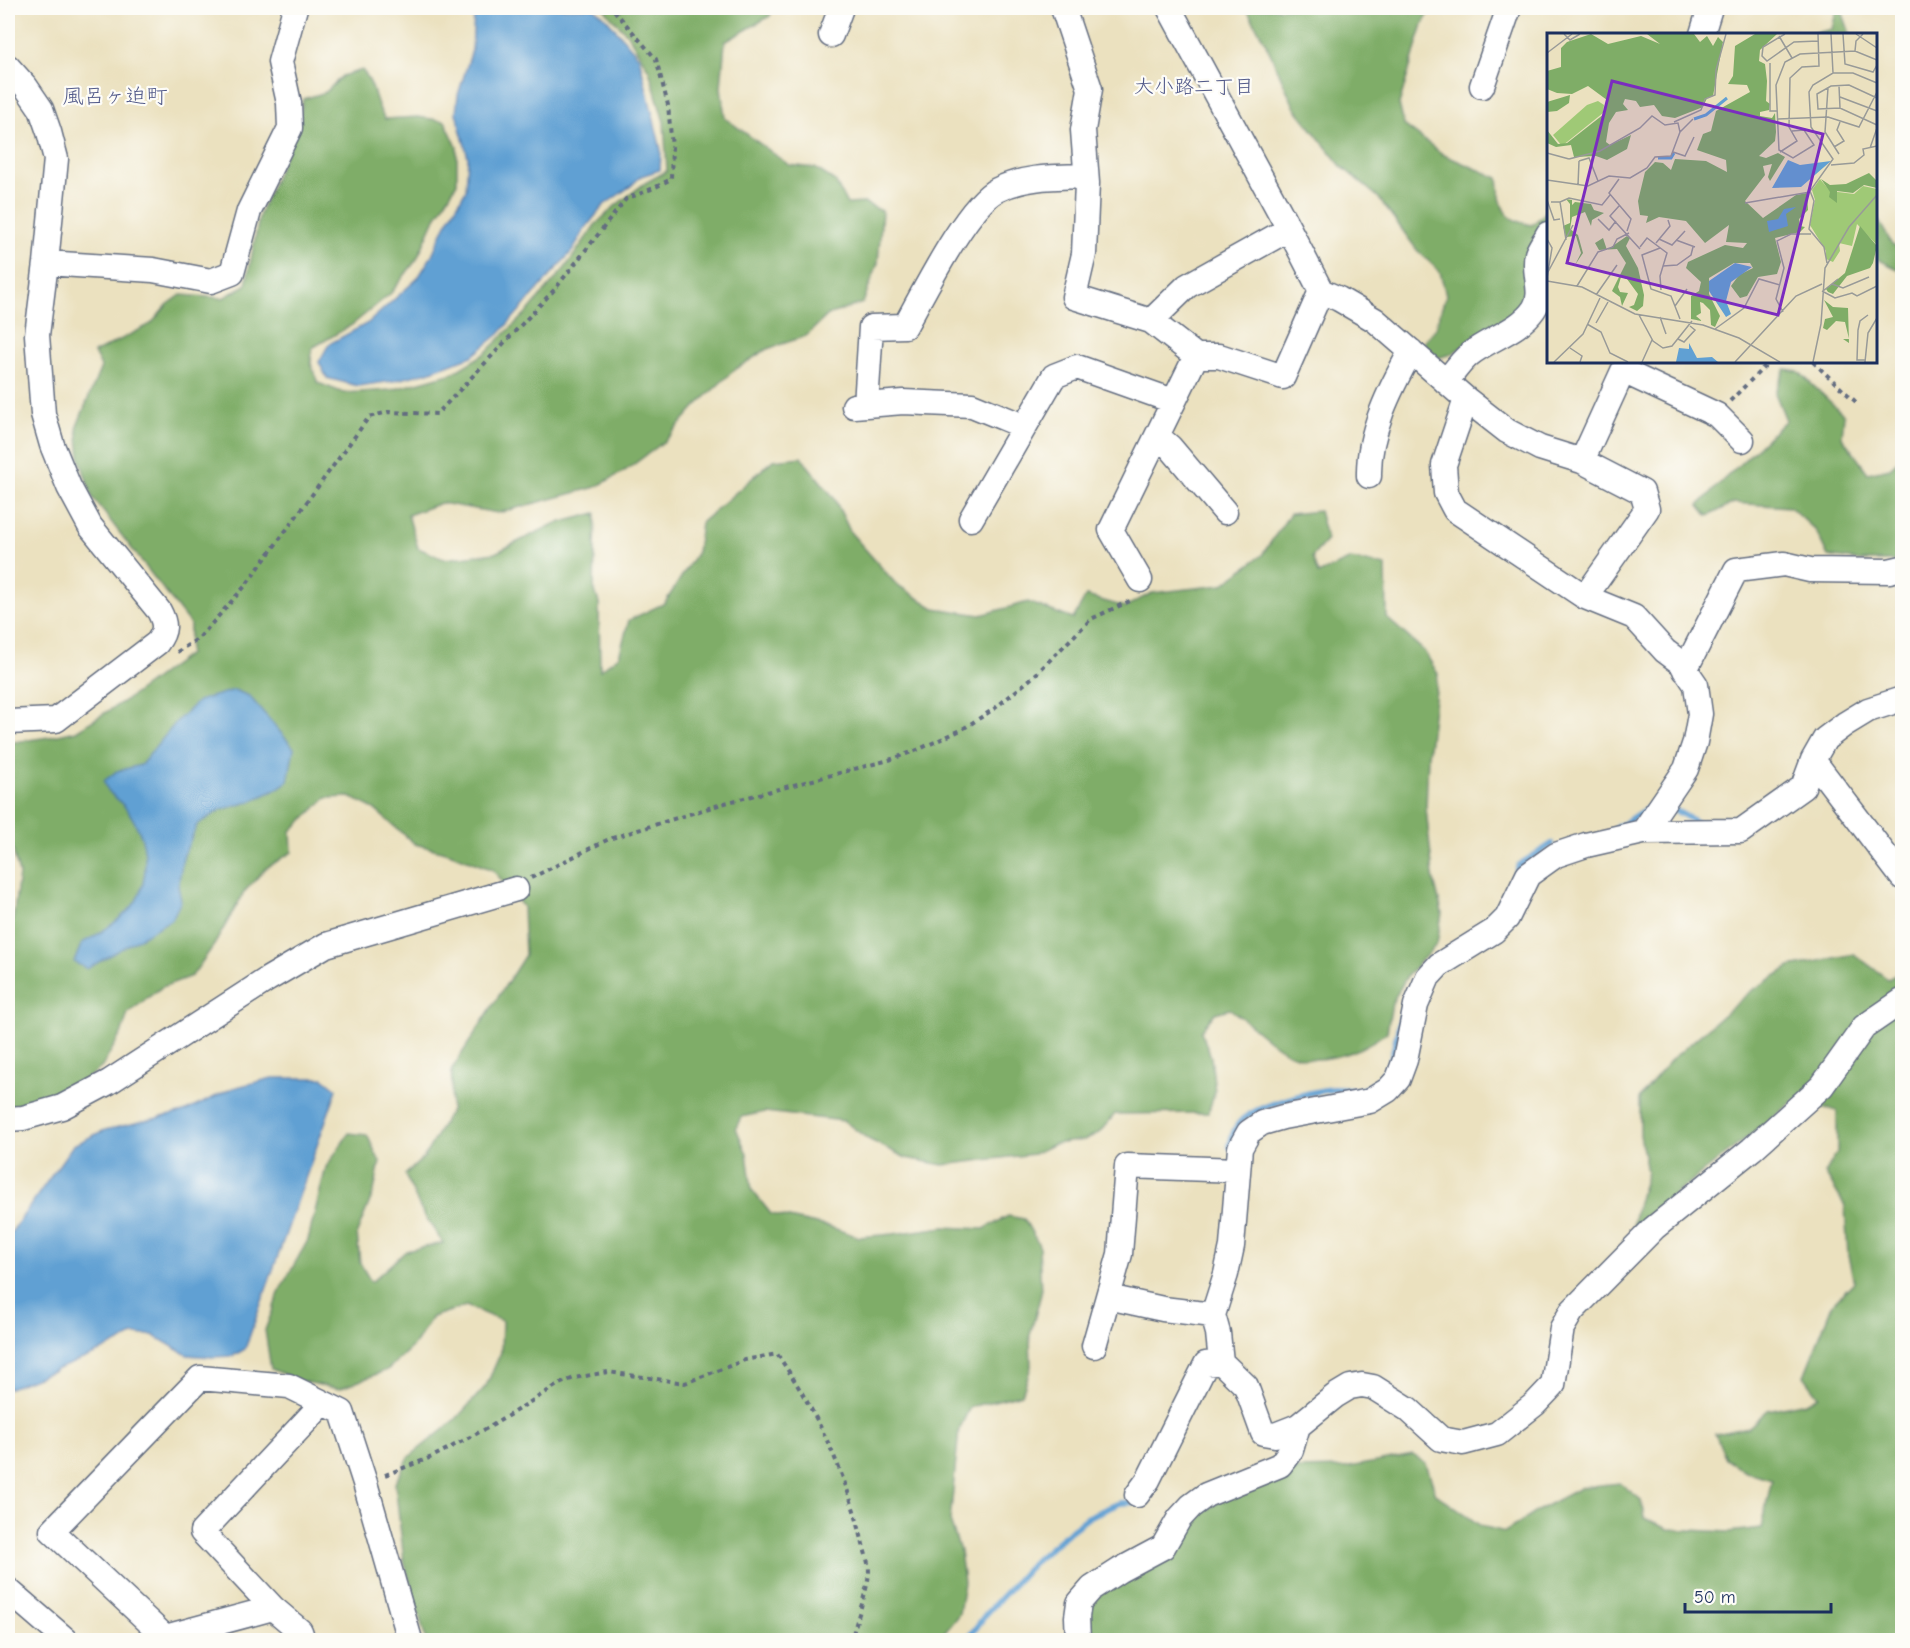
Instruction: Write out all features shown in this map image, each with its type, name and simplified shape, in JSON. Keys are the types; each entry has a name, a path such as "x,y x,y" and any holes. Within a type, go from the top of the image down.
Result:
{"street":[{"path":"46,263 153,270 211,281 232,273 249,211 290,128 289,103 280,62 295,8"},
{"path":"831,35 840,8"},
{"path":"1063,8 1090,89 1083,130 1086,176 1084,254 1074,297 1151,321 1196,356 1219,356 1283,377 1321,291"},
{"path":"1169,8 1321,291 1375,320 1466,399 1508,431 1540,448 1582,461 1642,492 1647,509 1585,597"},
{"path":"1482,86 1509,8"},
{"path":"1702,33 1710,8"},
{"path":"8,67 41,109 56,159 46,263 36,335 43,414 52,445 69,487 90,526 159,611 164,622 164,633 157,643 56,720 8,722"},
{"path":"1023,426 972,405 903,402 860,405 871,327 905,326 970,215 995,191 1036,177 1086,176"},
{"path":"1151,321 1187,286 1289,229"},
{"path":"1446,382 1469,354 1526,319 1536,307 1539,292 1536,270 1537,254 1547,236"},
{"path":"1369,476 1368,454 1376,429 1398,374 1411,351"},
{"path":"1140,580 1111,530 1196,356"},
{"path":"971,519 1054,376 1077,367 1173,401"},
{"path":"1582,461 1623,371 1717,415 1742,440"},
{"path":"1466,399 1444,465 1446,493 1455,510 1585,597 1634,617 1685,669 1696,685 1700,714 1695,742 1686,769 1643,832"},
{"path":"1156,436 1170,447 1225,512"},
{"path":"1685,669 1736,570 1784,564 1810,570 1889,572 1902,568"},
{"path":"1902,699 1868,710 1825,739 1813,760 1803,787 1741,831 1643,832 1586,845 1556,855 1528,875 1507,918 1494,931 1439,965 1428,977 1416,1005 1405,1060 1398,1079 1388,1090 1370,1101 1283,1117 1262,1123 1249,1132 1240,1148 1232,1246 1213,1315 1218,1333 1221,1362 1246,1386 1263,1433 1275,1435 1298,1426 1335,1396 1350,1387 1362,1385 1373,1387 1408,1409 1441,1439 1463,1443 1497,1434 1535,1404 1552,1384 1562,1328 1572,1311 1654,1228 1752,1149 1822,1086 1864,1027 1902,1001"},
{"path":"1813,760 1902,877"},
{"path":"8,1119 23,1118 62,1107 109,1082 268,979 326,945 516,889"},
{"path":"1094,1346 1120,1254 1127,1166 1238,1170"},
{"path":"1108,1297 1163,1309 1213,1315"},
{"path":"1137,1494 1148,1480 1206,1364 1221,1362"},
{"path":"273,1608 165,1637 52,1531 200,1378 289,1386 342,1412 365,1483 410,1641"},
{"path":"303,1641 300,1631 273,1608 202,1532 323,1403"},
{"path":"1078,1641 1079,1603 1092,1588 1163,1547 1179,1519 1206,1495 1280,1465 1291,1450 1298,1426"},
{"path":"8,1590 66,1641"}],"path":[{"path":"172,656 199,638 246,585 369,417 388,412 436,414 555,289 626,199 654,188 671,178 672,147 668,105 656,59 612,8"},
{"path":"1717,415 1767,363"},
{"path":"1814,363 1857,403"},
{"path":"516,889 532,877 609,839 747,796 889,760 961,730 994,709 1034,675 1090,619 1132,600 1140,580"},
{"path":"365,1483 432,1457 574,1378 608,1372 685,1383 745,1360 777,1354 798,1385 826,1440 843,1477 859,1528 869,1572 853,1634 855,1641"}],"green space":[{"path":"603,8 773,8 770,16 725,42 721,87 725,118 789,165 815,168 835,181 847,204 865,203 882,211 878,263 863,303 828,315 806,336 767,349 734,370 696,406 665,441 626,470 596,487 498,513 441,503 408,515 418,548 444,559 495,553 554,524 596,513 594,588 599,603 600,670 619,656 629,620 665,603 697,552 701,523 773,460 801,457 834,498 851,533 896,584 934,608 981,615 1028,602 1073,619 1086,596 1125,607 1152,593 1222,585 1262,555 1290,514 1319,511 1327,540 1312,557 1318,574 1351,559 1386,566 1387,618 1424,651 1438,674 1428,756 1426,808 1433,876 1442,913 1437,944 1407,976 1392,1003 1387,1032 1375,1040 1334,1057 1305,1058 1278,1047 1230,1009 1215,1013 1201,1031 1211,1057 1215,1092 1208,1113 1115,1114 1099,1133 1084,1140 1054,1144 1034,1154 943,1165 906,1158 868,1139 844,1121 765,1112 741,1117 736,1128 747,1154 752,1190 771,1214 830,1227 859,1237 944,1227 984,1229 1008,1216 1024,1219 1039,1245 1041,1294 1030,1335 1031,1367 1022,1394 970,1407 959,1430 950,1521 960,1551 964,1582 959,1614 938,1640 426,1640 404,1561 395,1483 409,1457 455,1420 486,1386 501,1352 502,1321 466,1306 432,1317 414,1345 387,1370 339,1389 301,1381 271,1369 265,1330 281,1288 308,1240 326,1167 349,1133 367,1135 380,1162 374,1191 357,1233 360,1263 371,1282 406,1251 443,1243 422,1212 405,1175 424,1157 451,1110 452,1069 525,955 523,907 493,870 449,853 415,844 374,809 350,797 326,798 291,831 292,852 266,868 245,891 214,945 192,976 162,987 128,1013 122,1032 102,1067 73,1089 40,1104 8,1106 8,926 13,920 19,874 8,831 8,743 76,731 129,698 189,654 190,624 92,497 80,459 77,426 101,367 94,353 151,324 167,305 181,295 223,298 246,285 260,213 298,125 303,99 326,92 342,76 362,70 370,81 385,119 418,117 445,121 457,147 457,183 434,221 417,259 391,293 352,325 312,348 311,364 318,383 344,393 391,390 453,373 484,354 528,311 565,268 595,225 616,205 645,183 667,171 664,122 649,70 628,35"},
{"path":"1246,8 1432,8 1423,24 1399,104 1404,125 1444,155 1498,178 1504,210 1514,219 1532,225 1547,211 1547,223 1538,234 1527,294 1514,312 1451,354 1438,358 1423,343 1435,329 1446,295 1440,272 1417,250 1378,197 1341,166 1295,108 1265,42"},
{"path":"1837,8 1841,8 1850,33 1816,33 1832,29"},
{"path":"1877,218 1892,244 1902,250 1902,271 1877,257"},
{"path":"1785,369 1798,371 1844,415 1842,437 1868,473 1890,468 1902,457 1902,561 1860,561 1828,556 1816,531 1790,507 1734,503 1708,516 1699,505 1786,420 1775,393"},
{"path":"1854,954 1888,979 1902,971 1902,1640 1086,1640 1084,1618 1101,1593 1184,1526 1220,1501 1297,1469 1344,1468 1413,1455 1426,1464 1436,1494 1481,1526 1505,1532 1542,1508 1582,1487 1620,1483 1641,1500 1644,1518 1667,1529 1730,1532 1761,1528 1772,1479 1746,1472 1726,1459 1715,1434 1749,1427 1768,1410 1811,1401 1819,1396 1804,1376 1833,1303 1854,1282 1848,1256 1845,1206 1825,1173 1837,1152 1837,1111 1795,1100 1633,1227 1647,1172 1640,1135 1640,1097 1670,1061 1751,991 1790,967"}],"water":[{"path":"471,8 594,8 606,18 639,57 661,150 660,170 641,176 604,205 584,230 573,250 499,334 472,356 428,372 393,381 358,386 327,378 319,362 329,344 368,323 418,278 466,190 468,157 456,113 458,95 472,50 474,14"},
{"path":"234,690 249,696 294,748 288,781 249,802 220,810 197,825 183,857 178,886 181,901 172,919 87,969 74,962 82,943 112,925 132,907 140,893 145,875 144,846 138,829 125,807 108,791 104,781 117,771 141,765 178,720 198,701"},
{"path":"272,1078 323,1078 337,1089 245,1349 233,1356 187,1355 153,1335 133,1335 95,1354 8,1389 8,1237 73,1145 105,1130 184,1112 233,1088"}],"waterway":[{"path":"1666,805 1699,824"},
{"path":"1617,827 1649,808"},
{"path":"1515,875 1519,865 1552,844"},
{"path":"1230,1147 1237,1125 1261,1109 1324,1090 1361,1089 1370,1086 1380,1078 1392,1057 1408,996"},
{"path":"967,1640 986,1614 1036,1560 1070,1531 1090,1516 1120,1503 1135,1502"}],"district":[{"name":"大小路二丁目","path":"1194,86"},
{"name":"風呂ヶ迫町","path":"115,96"}]}
